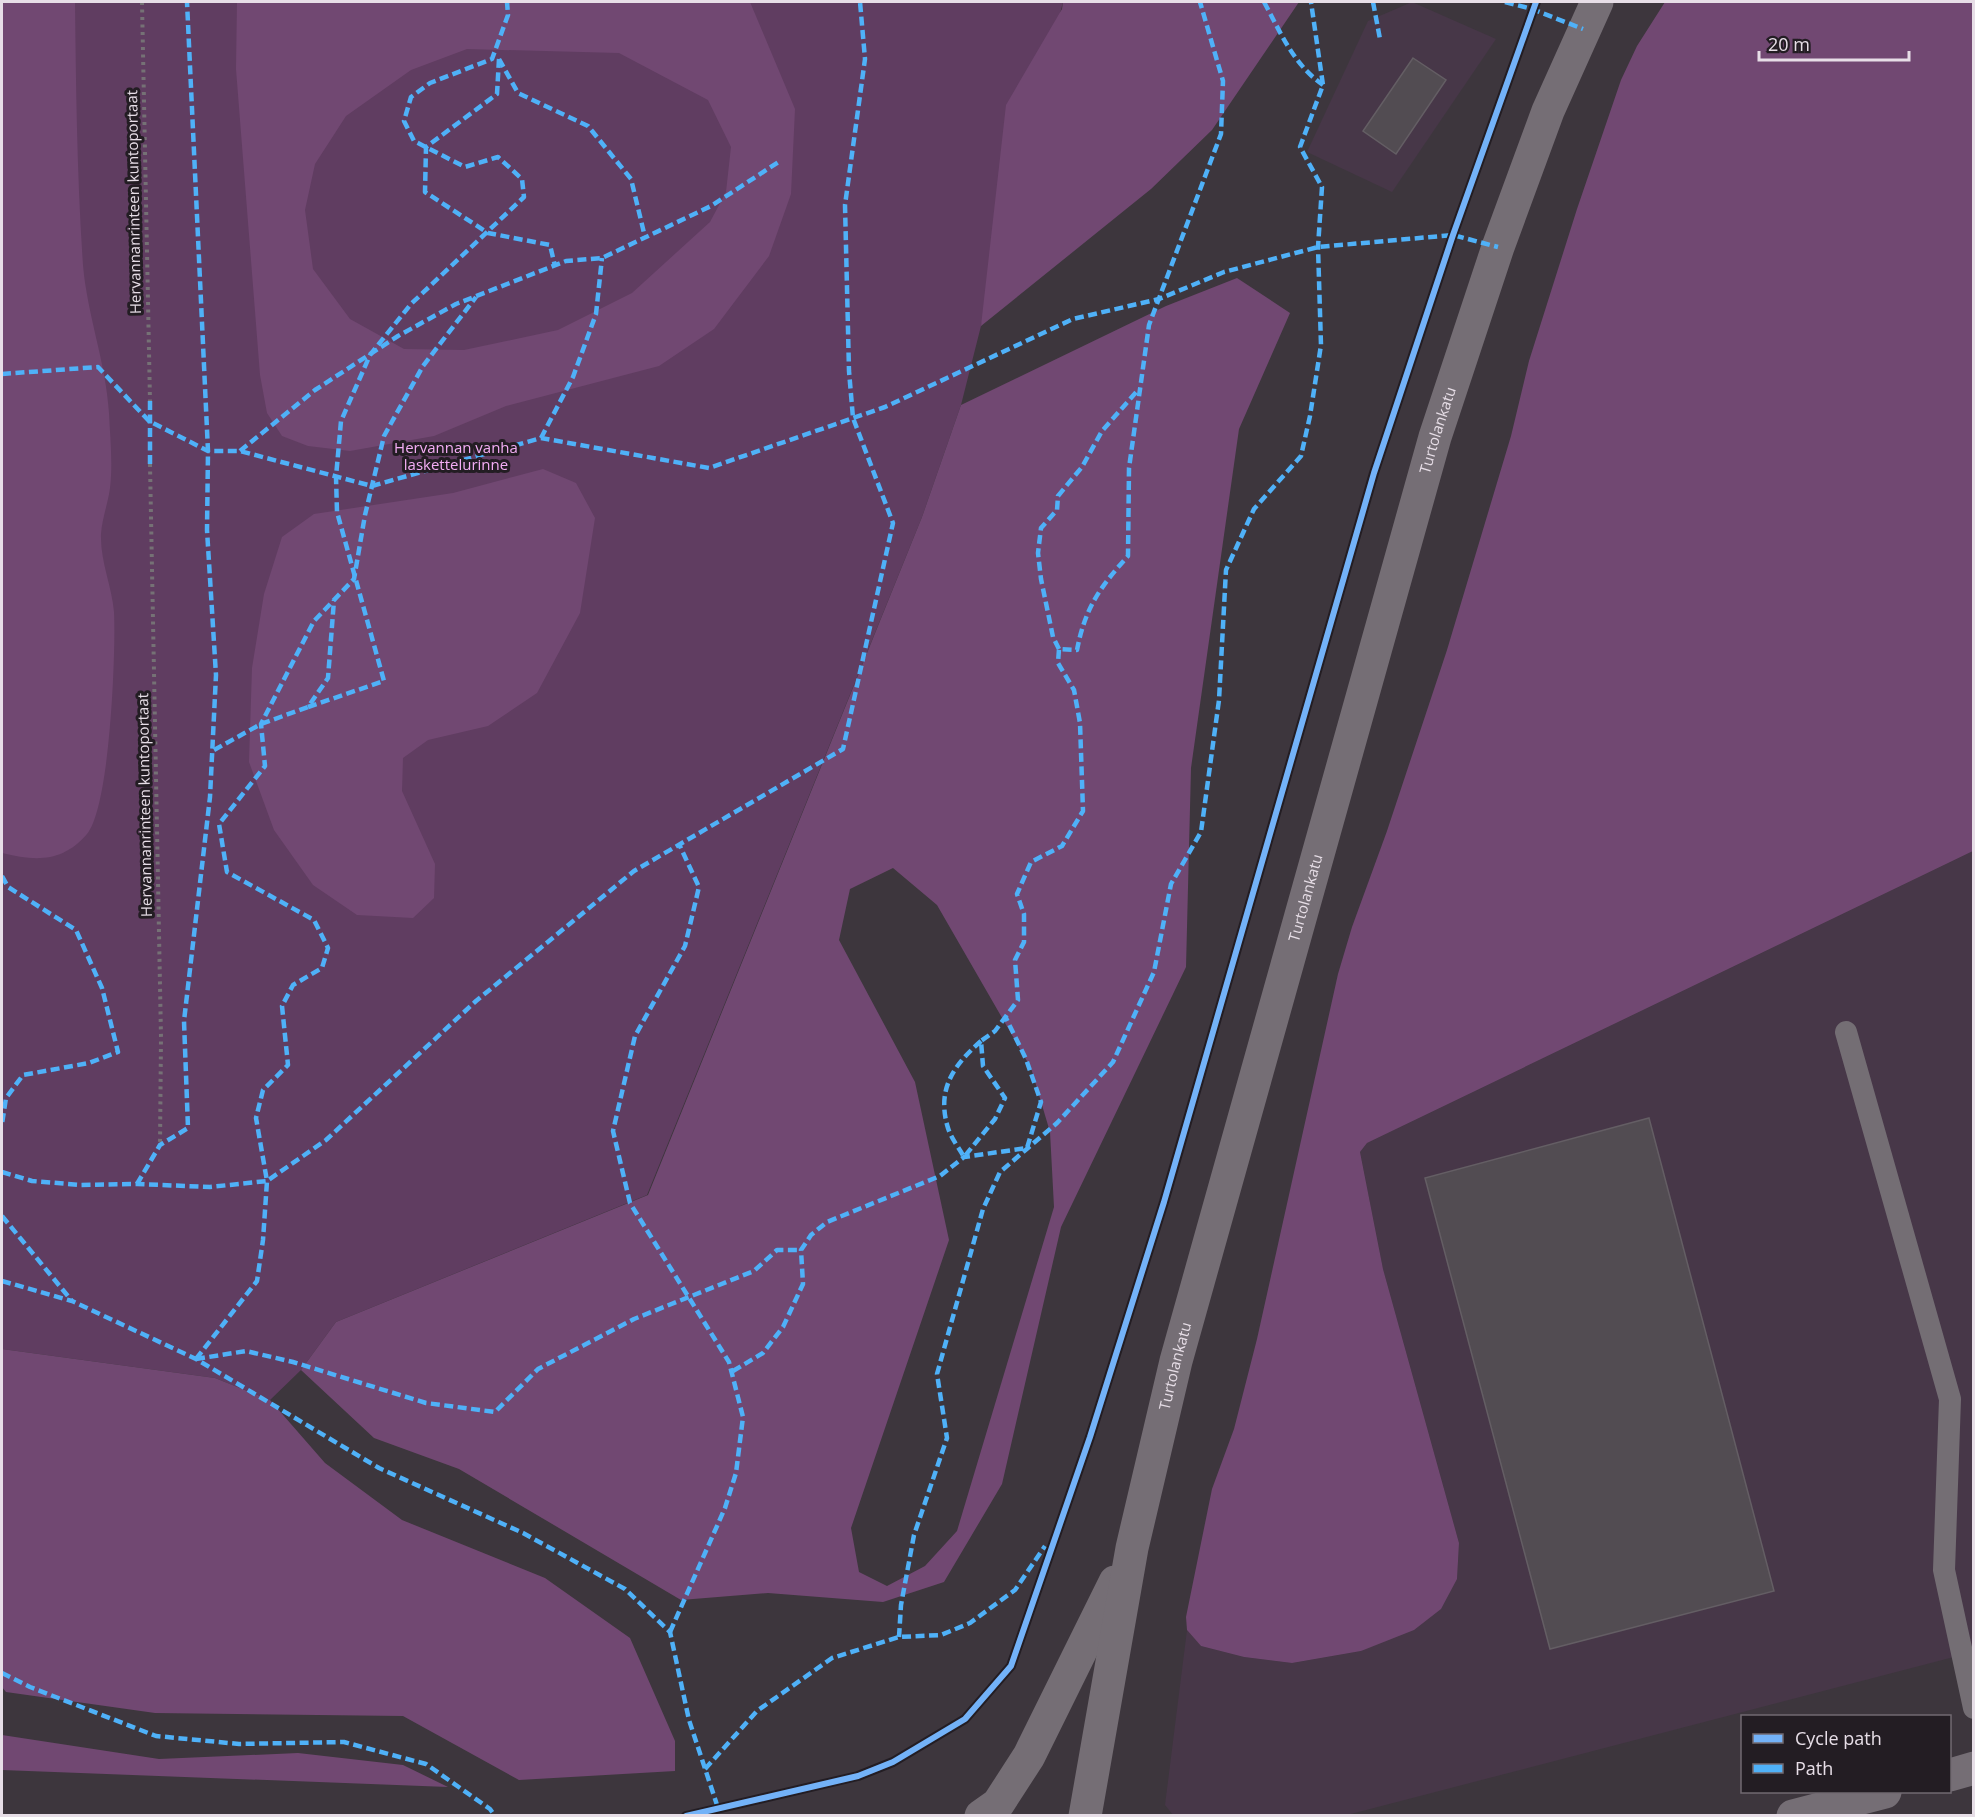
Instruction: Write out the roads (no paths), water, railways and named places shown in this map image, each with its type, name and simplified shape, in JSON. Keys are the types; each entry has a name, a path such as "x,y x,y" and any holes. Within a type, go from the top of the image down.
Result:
{"main road":[{"name":"Turtolankatu","path":"1085,1815 1132,1548 1176,1361 1435,437 1498,247 1548,111 1597,2"},
{"path":"981,1815 998,1804 1029,1756 1132,1548"},
{"path":"1951,1775 1974,1768"},
{"path":"1793,1815 1877,1793"}],"lane":[{"path":"1846,1032 1950,1399 1944,1570 1974,1708"}],"park label":[{"name":"Hervannan vanha laskettelurinne","path":"456,456"}]}
